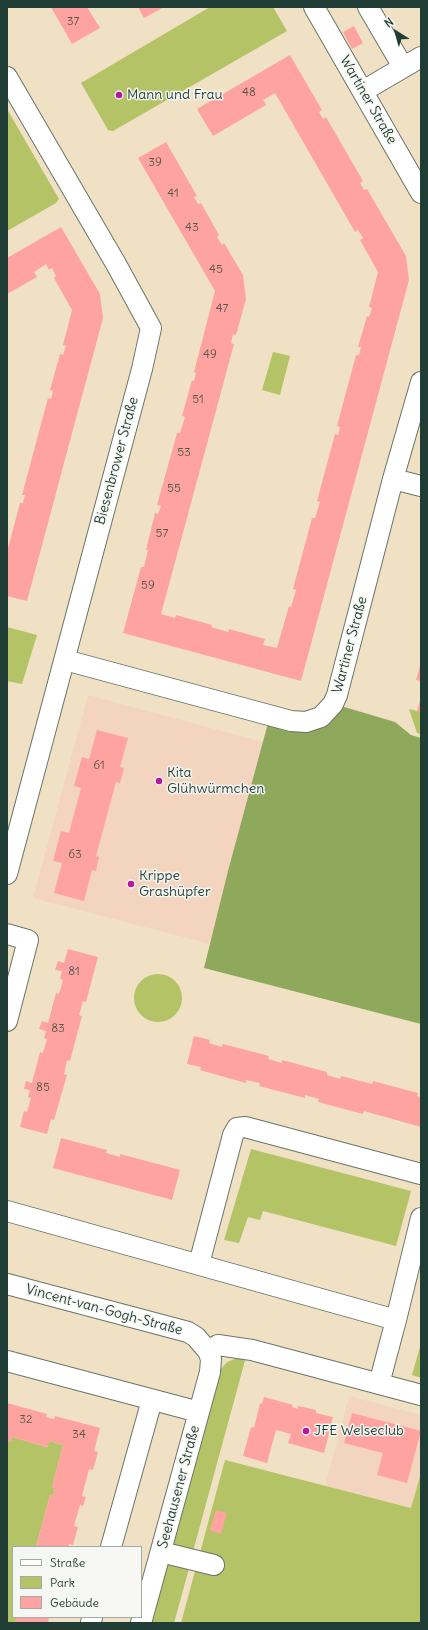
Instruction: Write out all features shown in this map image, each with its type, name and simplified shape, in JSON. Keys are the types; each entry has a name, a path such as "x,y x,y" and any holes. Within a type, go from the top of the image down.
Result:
{"street":[{"name":"Wartiner Straße","path":"314,7 421,193"},
{"path":"368,7 403,67"},
{"path":"363,91 421,57"},
{"name":"Biesenbrower Straße","path":"7,77 116,264 151,328 142,369 7,874"},
{"name":"Wartiner Straße","path":"65,660 290,721 306,722 321,717 333,704 337,695 393,479 421,382"},
{"path":"393,479 421,486"},
{"path":"7,934 28,940 7,1020"},
{"path":"198,1264 233,1135 237,1128 245,1128 421,1174"},
{"path":"7,1211 396,1320"},
{"path":"379,1384 421,1218"},
{"name":"Vincent-van-Gogh-Straße","path":"7,1284 188,1332 203,1343 208,1351"},
{"path":"208,1351 218,1345 252,1350 421,1396"},
{"name":"Seehausener Straße","path":"141,1623 210,1372 211,1359 208,1351"},
{"path":"7,1361 199,1412"},
{"path":"112,1546 152,1400"},
{"path":"161,1552 214,1565"}],"shaded area":[{"name":"Kita Glühwürmchen","path":"88,695 263,742 210,944 33,898"},
{"path":"349,1396 421,1415 421,1473 412,1508 325,1486"}],"green space":[{"path":"210,7 273,7 287,31 113,131 108,130 81,83"},
{"path":"7,109 59,199 56,203 7,231"},
{"path":"273,352 290,356 280,395 262,390"},
{"path":"7,627 37,635 22,684 7,681"},
{"path":"341,706 395,722 411,735 421,738 421,1024 204,968 228,871 268,723"},
{"path":"409,709 421,712 421,734 417,733"},
{"path":"158,974 167,976 175,981 180,989 182,998 180,1007 175,1015 167,1020 158,1022 149,1020 141,1015 136,1007 134,998 136,989 141,981 149,976"},
{"path":"251,1149 411,1191 396,1246 263,1211 260,1220 248,1217 239,1243 224,1240"},
{"path":"421,1343 421,1378 412,1375"},
{"path":"242,1356 246,1357 192,1555 172,1545 219,1371 227,1362"},
{"path":"12,1437 47,1447 49,1441 63,1445 52,1487 55,1488 53,1496 50,1495 36,1546 12,1546 12,1618 17,1618 15,1623 7,1623 7,1441 11,1442"},
{"path":"225,1460 411,1508 421,1473 421,1623 181,1623"},
{"path":"167,1563 190,1565 174,1623 150,1623"}],"building":[{"path":"51,7 87,7 100,28 72,44"},
{"path":"138,7 164,7 144,18"},
{"path":"354,26 363,43 352,49 343,32"},
{"path":"290,55 322,110 319,112 323,119 326,117 363,181 360,183 364,190 367,189 406,256 409,280 301,681 123,633 141,567 144,567 148,550 146,550 155,513 158,514 161,506 157,505 177,433 180,433 185,417 182,416 192,380 194,381 196,373 194,372 215,291 138,158 166,142 197,196 194,197 198,204 201,203 219,235 217,237 222,245 224,243 243,275 246,299 236,335 233,334 231,343 234,344 161,614 175,618 176,615 212,625 211,627 228,632 229,629 265,639 263,645 277,648 289,606 291,607 296,590 293,589 312,518 315,518 320,502 317,501 335,434 338,435 340,427 337,426 356,355 359,355 361,347 358,347 367,316 369,317 372,308 369,307 378,272 360,240 363,238 358,230 355,232 275,93 263,100 266,105 213,136 197,109"},
{"path":"61,227 100,294 103,318 27,601 7,596 7,552 20,503 23,503 25,495 22,495 48,398 51,399 53,391 50,390 60,354 63,355 66,346 63,345 72,310 54,278 56,276 52,268 49,270 46,264 34,272 37,277 7,294 7,258"},
{"path":"421,662 421,681 416,680"},
{"path":"421,697 421,712 417,711"},
{"path":"97,730 128,738 120,767 124,768 120,783 116,782 96,856 99,857 96,871 92,870 84,901 54,893 62,863 53,861 61,831 69,833 81,788 74,786 82,757 89,759"},
{"path":"68,949 98,957 86,1002 83,1001 79,1015 82,1016 70,1061 67,1060 64,1074 67,1075 54,1120 51,1119 47,1134 20,1127 24,1111 27,1112 31,1098 28,1097 30,1090 24,1089 26,1081 32,1083 40,1052 43,1053 47,1039 44,1038 46,1031 39,1029 42,1021 48,1023 56,993 59,994 63,980 60,979 62,971 55,970 58,961 64,963"},
{"path":"194,1036 210,1040 209,1043 222,1047 223,1044 269,1056 268,1059 282,1063 282,1060 327,1072 327,1075 340,1079 341,1076 372,1084 373,1081 418,1093 417,1096 421,1097 421,1127 364,1111 363,1114 318,1102 319,1099 305,1095 305,1098 259,1086 260,1083 246,1080 246,1083 200,1070 201,1067 187,1064"},
{"path":"61,1138 107,1150 106,1153 120,1157 120,1154 180,1170 172,1200 53,1168"},
{"name":"JFE Welseclub","path":"264,1397 293,1405 292,1407 298,1409 298,1406 316,1410 316,1413 333,1417 324,1453 288,1443 291,1434 276,1430 267,1463 243,1456 251,1427 254,1428 260,1403 262,1404"},
{"path":"7,1403 47,1414 46,1417 54,1419 55,1416 100,1428 94,1451 98,1452 93,1470 89,1469 82,1496 86,1497 83,1506 80,1505 74,1526 78,1527 73,1545 36,1546 50,1495 53,1496 55,1488 52,1487 63,1445 49,1441 48,1447 12,1437 11,1442 7,1441"},
{"path":"352,1413 421,1431 407,1483 377,1475 383,1453 344,1443"},
{"path":"216,1510 227,1513 221,1534 210,1530"},
{"path":"17,1618 49,1618 48,1623 15,1623"}],"place":[{"name":"Mann und Frau","path":"119,95"},
{"name":"Kita Glühwürmchen","path":"159,781"},
{"name":"Krippe Grashüpfer","path":"131,884"},
{"name":"JFE Welseclub","path":"306,1431"}]}
